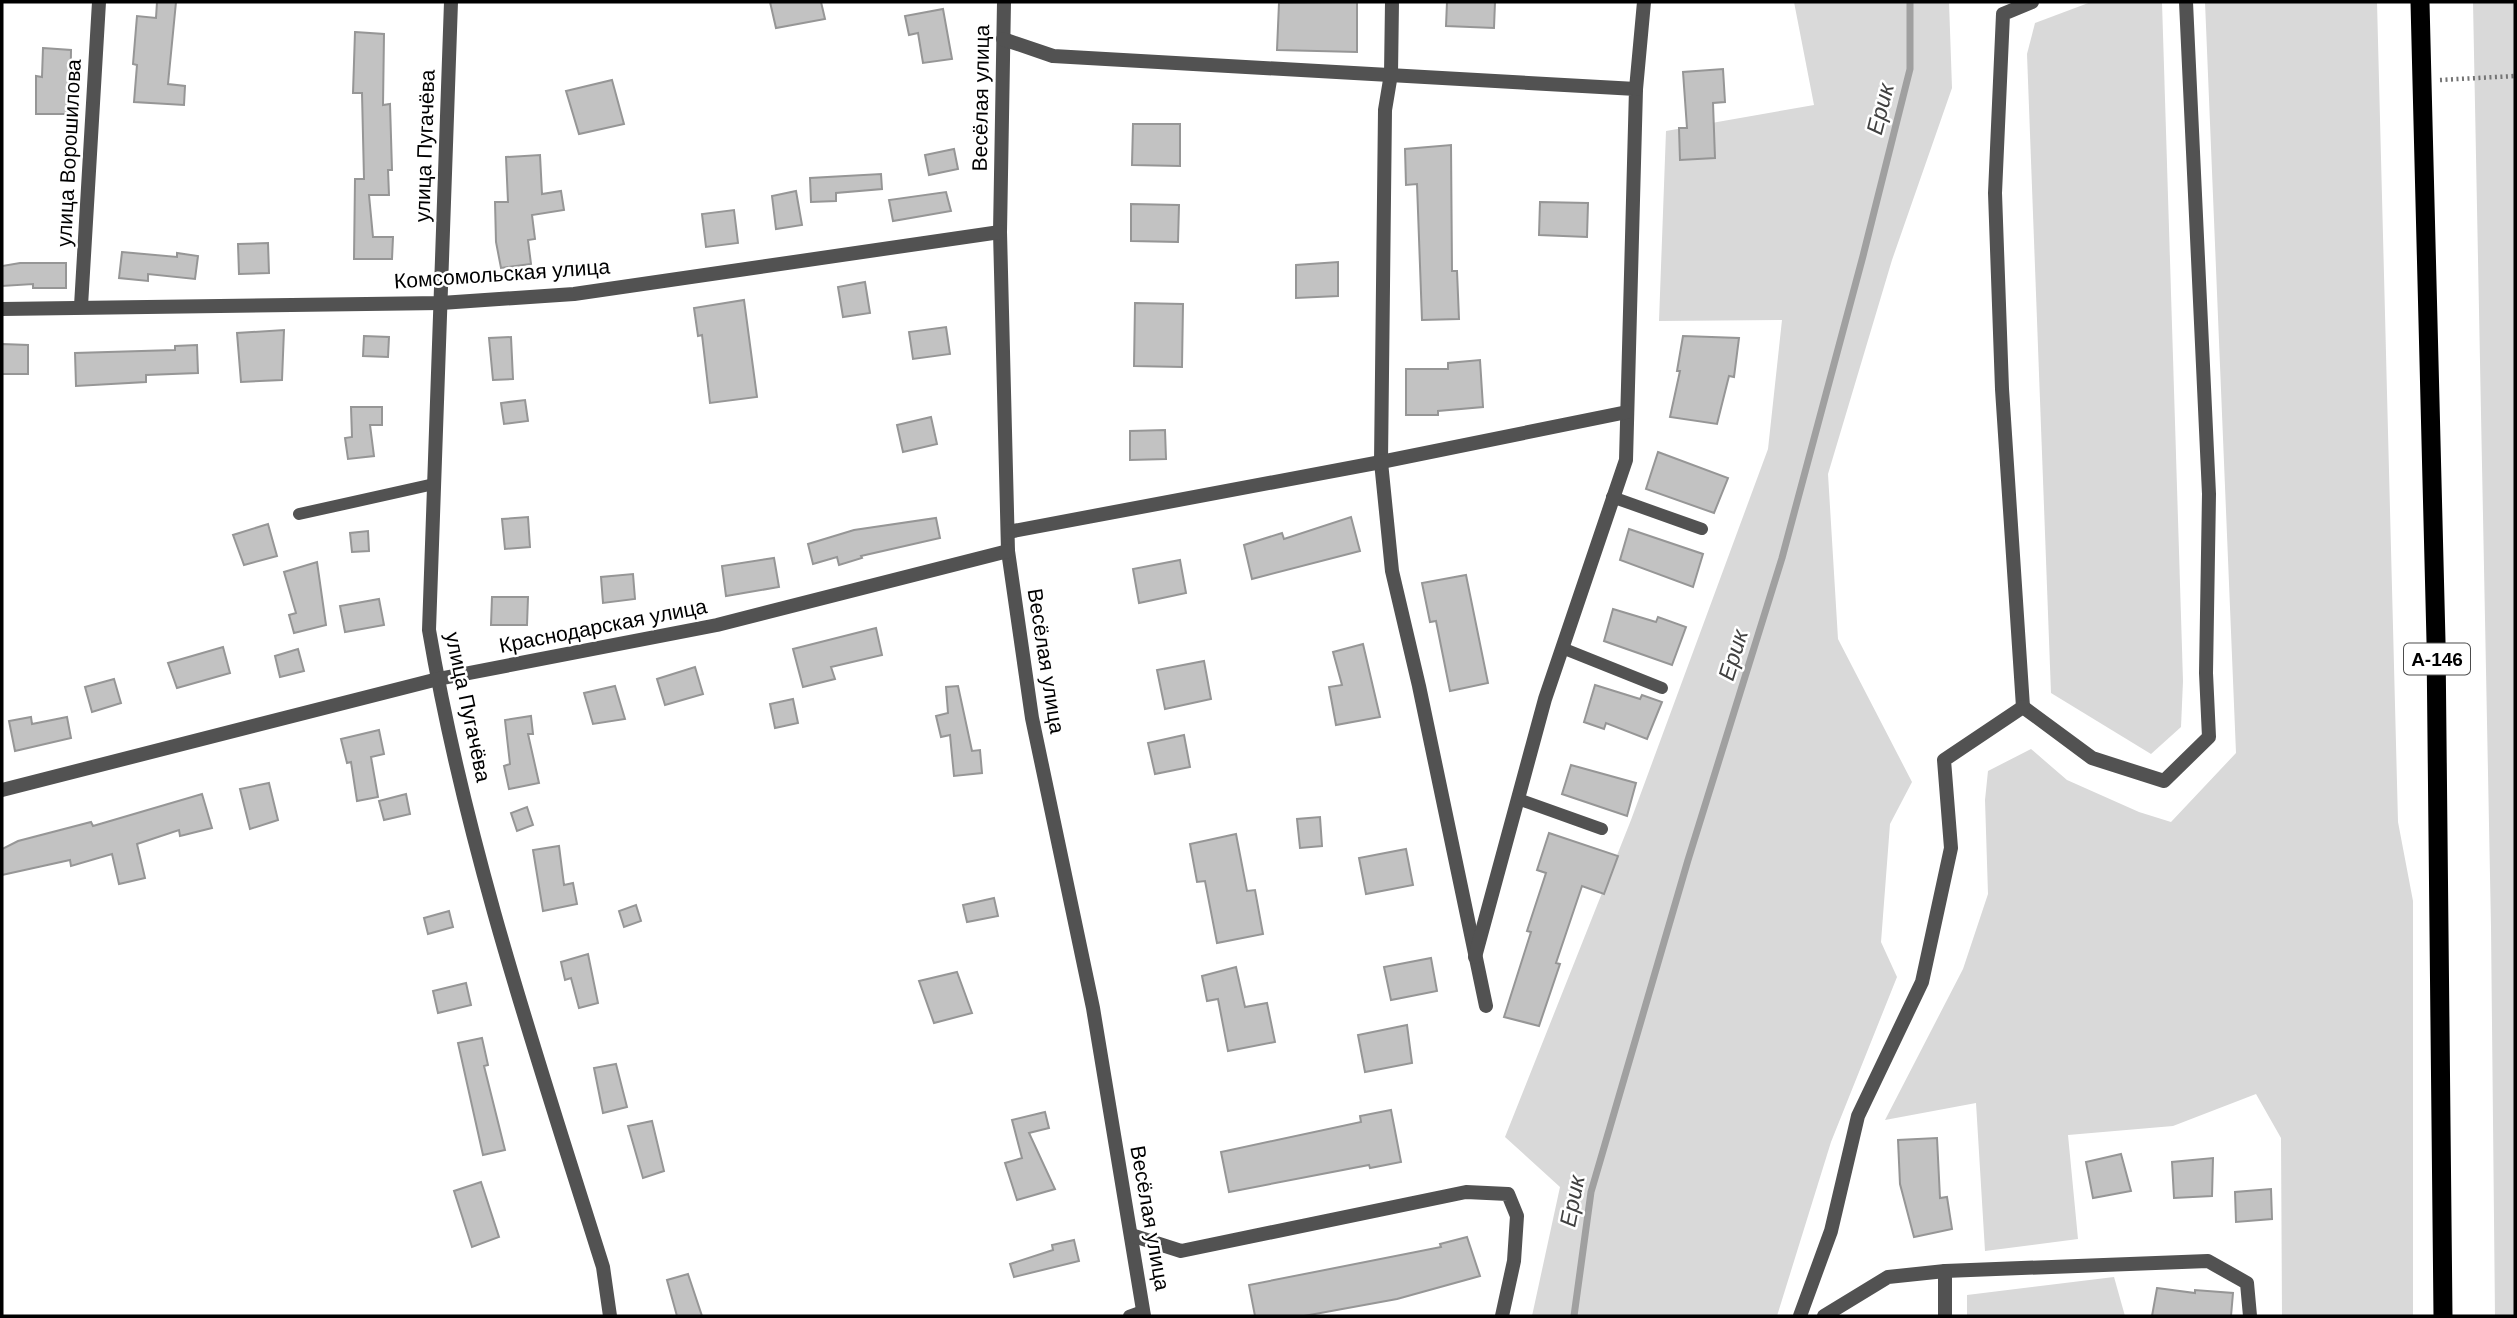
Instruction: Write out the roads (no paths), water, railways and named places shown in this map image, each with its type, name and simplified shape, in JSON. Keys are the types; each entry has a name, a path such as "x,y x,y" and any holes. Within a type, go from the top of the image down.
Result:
{"highway":[{"name":"А-146","path":"2420,2 2437,641 2442,1316"}],"street":[{"name":"улица Ворошилова","path":"81,306 99,2"},
{"name":"улица Пугачёва","path":"451,2 429,630 438,679 505,957 603,1267 610,1316"},
{"name":"Весёлая улица","path":"1004,2 1000,232 1008,551 1032,718 1093,1008 1143,1314"},
{"path":"1392,2 1391,74 1385,110 1381,462 1392,571 1419,686 1486,1006"},
{"path":"1475,957 1562,648 1626,460 1636,89 1644,2"},
{"path":"2022,707 2002,389 1995,193 2003,14 2032,2"},
{"path":"2022,707 2092,758 2164,781 2209,737 2206,673 2208,494 2186,2"},
{"path":"1003,40 1053,56 1636,89"},
{"name":"Комсомольская улица","path":"2,309 441,303 574,294 1000,232"},
{"path":"1008,531 1381,462 1627,412"},
{"name":"Краснодарская улица","path":"2,790 438,679 717,625 1008,551"},
{"path":"1800,1316 1831,1231 1858,1116 1922,982 1951,848 1944,760 2022,707"},
{"path":"1131,1236 1181,1251 1466,1192 1508,1194 1517,1216 1514,1261 1502,1316"},
{"path":"1824,1316 1888,1277 1945,1270 2208,1261 2247,1283 2250,1316"},
{"path":"1945,1270 1945,1316"}],"lane":[{"path":"299,514 435,484"},
{"path":"1612,497 1702,529"},
{"path":"1562,648 1662,688"},
{"path":"1518,799 1602,829"},
{"path":"1129,1316 1143,1314"}],"waterway":[{"name":"Ерик","path":"1574,1316 1591,1192 1688,860 1782,558 1863,256 1910,69 1910,2"}]}
